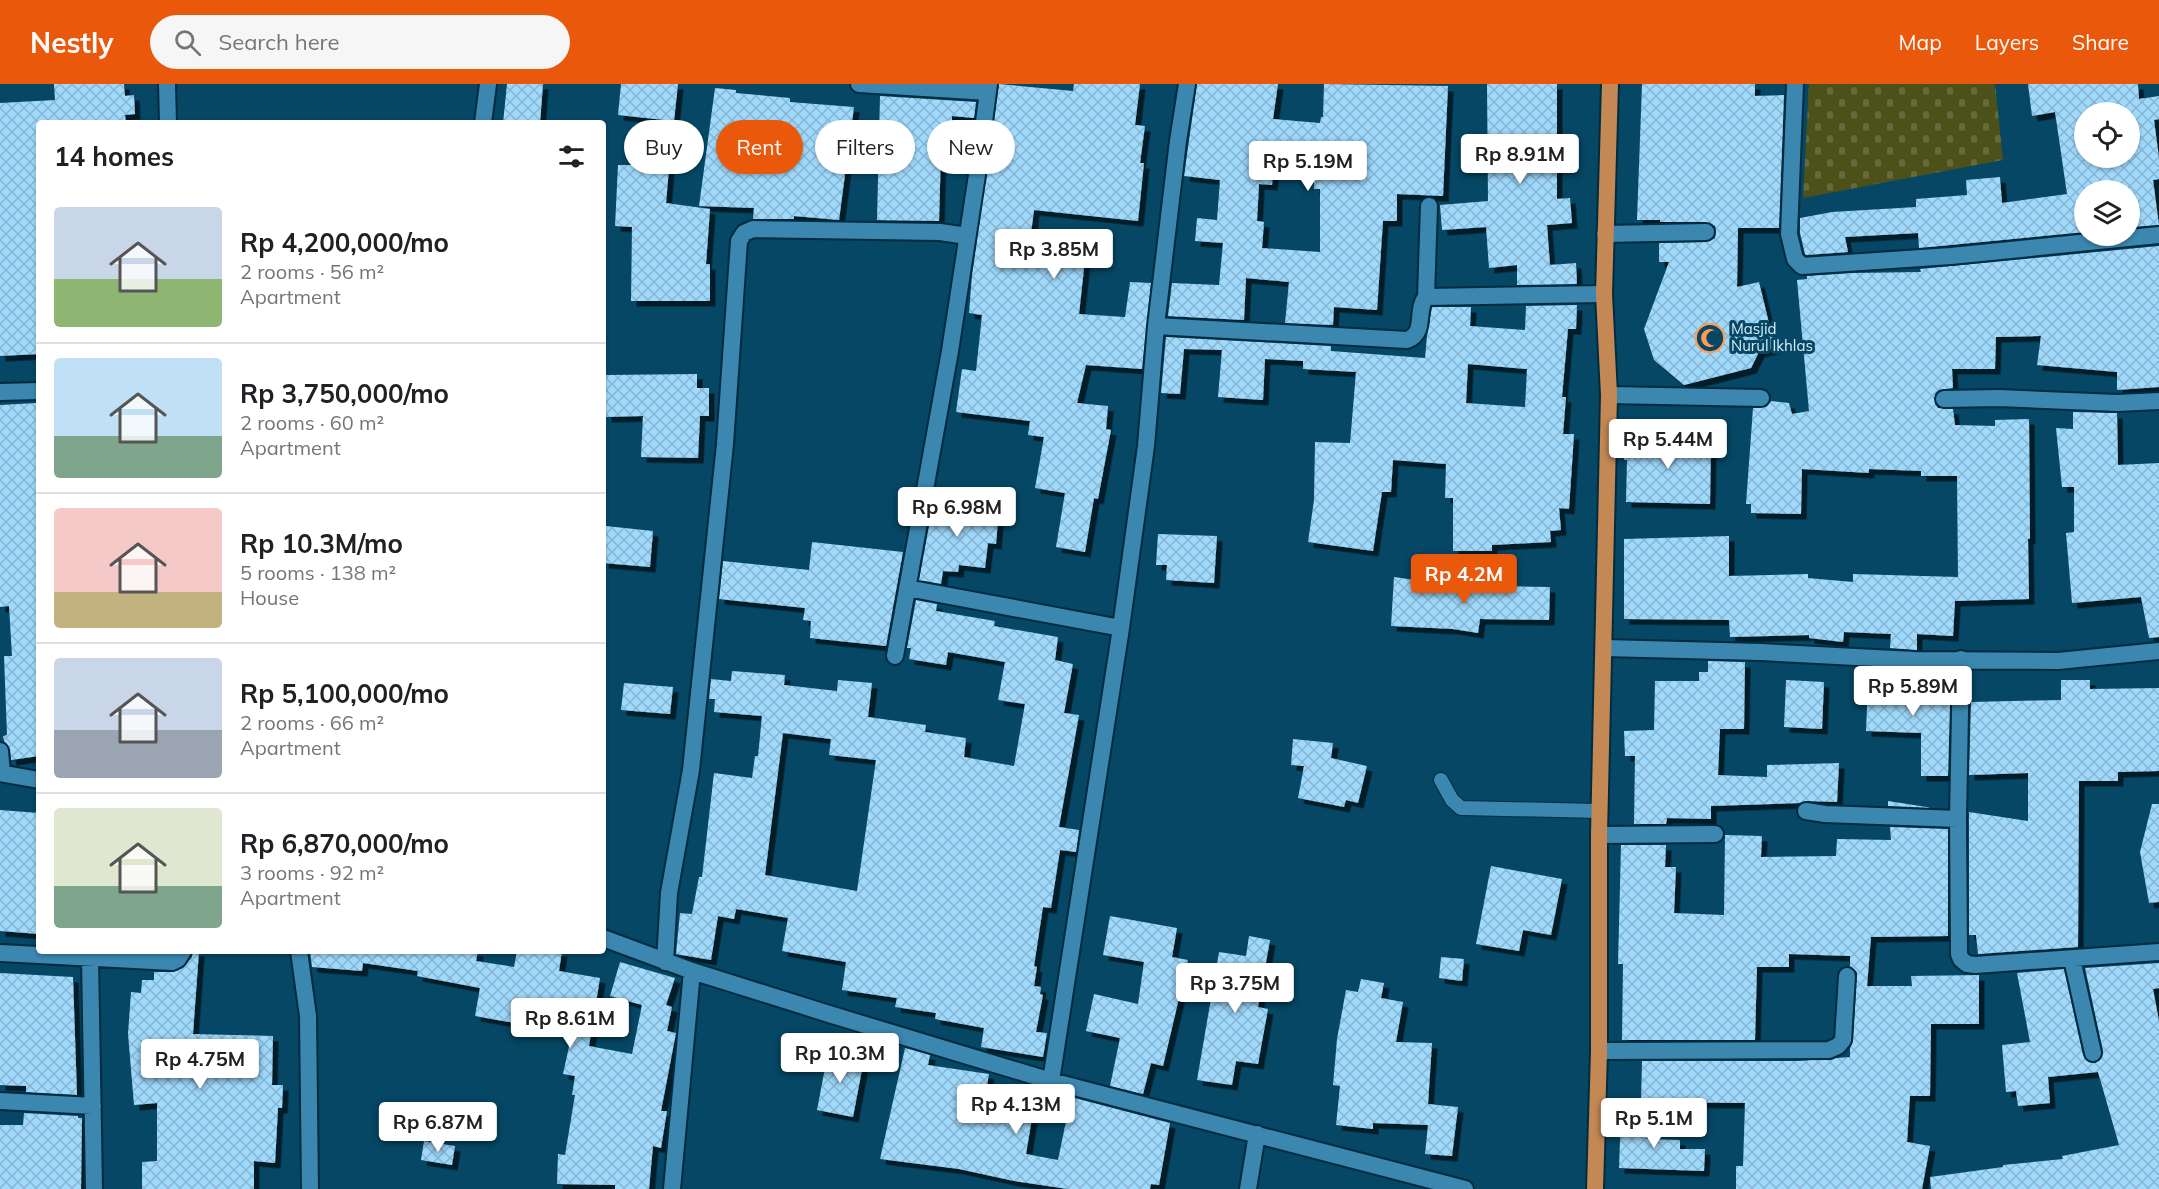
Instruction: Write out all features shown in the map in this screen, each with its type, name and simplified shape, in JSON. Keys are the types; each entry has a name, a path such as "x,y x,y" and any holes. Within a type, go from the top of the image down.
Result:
{"highway":[{"path":"1595,1189 1599,1051 1599,811 1609,395 1604,294 1610,84"}],"street":[{"path":"167,84 168,120"},
{"path":"483,120 488,84"},
{"path":"859,84 988,88 950,351 895,656"},
{"path":"1051,1081 1121,628 1146,446 1156,327 1187,84"},
{"path":"1795,84 1790,234 1795,259 1802,266 1951,256 2159,235"},
{"path":"1156,327 1407,340 1412,338 1419,331 1421,305 1426,297 1429,206"},
{"path":"665,962 669,893 691,770 725,444 739,241 744,233 753,229 940,232 967,236"},
{"path":"1605,234 1706,232"},
{"path":"1426,297 1604,294"},
{"path":"0,392 36,391"},
{"path":"1609,395 1761,398"},
{"path":"1944,399 1999,398 2118,403 2159,401"},
{"path":"907,588 1121,628"},
{"path":"1604,648 1761,652 1914,660 2058,660 2159,651"},
{"path":"1961,659 1960,959 1967,964 1975,965 2159,952"},
{"path":"0,751 1,773 36,779"},
{"path":"1806,810 1825,814 1959,819"},
{"path":"1599,835 1715,834"},
{"path":"606,939 692,971 1051,1081 1465,1189"},
{"path":"0,953 172,962 181,954"},
{"path":"299,954 308,1016 310,1189"},
{"path":"90,957 94,1189"},
{"path":"2072,959 2093,1053"},
{"path":"672,1189 692,971"},
{"path":"1599,1051 1829,1050 1838,1046 1842,1040 1847,976"},
{"path":"0,1101 93,1106"},
{"path":"1248,1189 1257,1134"}],"lane":[{"path":"1440,780 1452,800 1461,808 1599,811"}],"green space":[{"path":"1809,84 1995,84 2003,160 1803,198"}],"building":[{"path":"54,84 124,84 125,96 134,95 135,114 125,115 126,120 36,120 36,354 0,356 0,103 55,100"},
{"path":"507,84 543,84 540,120 503,120"},
{"path":"621,84 678,84 674,120 618,115"},
{"path":"999,84 1073,91 1074,84 1140,84 1135,125 1145,126 1140,163 1144,163 1138,221 1034,210 1030,241 1086,250 1079,314 1125,317 1130,282 1151,283 1142,369 1086,365 1077,403 1108,406 1106,429 1111,430 1098,499 1094,498 1085,552 1056,547 1065,493 1035,488 1044,437 1028,435 1030,421 956,412 962,369 976,371 982,315 969,313 986,174 1015,174 1015,120 994,120"},
{"path":"1197,84 1278,84 1273,119 1320,123 1323,117 1324,84 1448,86 1443,196 1397,194 1397,221 1383,221 1377,310 1334,307 1333,325 1285,323 1289,282 1246,278 1244,320 1168,316 1172,283 1219,285 1223,243 1195,241 1197,218 1217,220 1220,180 1184,176","holes":["1276,148 1314,152 1314,189 1320,189 1320,252 1262,248 1264,222 1257,221 1259,184 1272,185"]},
{"path":"1487,84 1557,84 1557,199 1570,198 1572,223 1547,225 1550,265 1576,263 1577,284 1517,285 1517,265 1489,268 1486,227 1442,230 1440,205 1488,201"},
{"path":"1642,84 1755,84 1755,96 1784,95 1779,228 1738,228 1737,287 1759,282 1775,348 1759,352 1751,368 1684,385 1654,360 1644,329 1669,262 1659,262 1659,243 1707,242 1715,238 1716,231 1715,226 1706,222 1637,220"},
{"path":"2028,84 2138,84 2139,99 2159,96 2159,119 2154,120 2159,179 2153,180 2159,225 2140,226 2140,180 2074,180 2074,233 1919,248 1918,233 1845,237 1848,252 1805,254 1800,233 1800,218 1832,212 1916,207 1916,199 1967,195 1966,180 2000,177 2002,203 2067,194 2055,112 2032,116"},
{"path":"715,88 736,90 736,93 790,98 790,102 854,107 852,120 815,120 815,174 845,174 839,220 794,216 794,219 753,219 754,208 699,206"},
{"path":"880,96 976,102 974,118 952,116 952,120 927,120 927,174 940,174 939,221 877,220 878,174 915,174 915,120 879,120"},
{"path":"618,165 624,165 624,174 669,174 666,203 710,209 706,264 710,264 710,301 631,301 632,227 615,226"},
{"path":"2159,246 2159,387 2117,390 2117,372 2037,365 2041,336 1996,337 1995,369 1952,369 1953,388 1939,390 1935,394 1935,404 1938,408 1953,409 1955,425 1995,426 1995,420 2029,419 2029,599 1955,601 1953,636 1917,634 1917,650 1890,648 1891,634 1844,632 1843,642 1809,638 1809,635 1730,637 1729,620 1624,619 1624,539 1729,536 1729,576 1808,574 1808,578 1853,582 1853,574 1958,577 1957,476 1921,476 1921,471 1869,469 1869,473 1802,469 1801,514 1751,513 1751,504 1746,504 1753,408 1766,407 1771,401 1789,403 1792,414 1809,411 1797,280 1807,279 1807,276 1852,273 1921,272 1920,269"},
{"path":"1577,305 1576,329 1568,329 1562,397 1566,397 1563,434 1574,434 1569,509 1559,508 1561,530 1550,531 1551,542 1492,545 1492,551 1453,551 1453,498 1445,498 1446,464 1393,460 1391,492 1382,492 1373,551 1308,542 1314,500 1315,442 1350,443 1356,372 1303,369 1303,361 1265,359 1263,400 1218,397 1222,350 1184,349 1180,394 1161,393 1166,337 1331,346 1331,351 1425,358 1432,307 1471,307 1470,326 1525,330 1526,306","holes":["1468,364 1527,369 1525,407 1466,403"]},
{"path":"697,374 697,388 709,388 709,416 700,416 698,458 641,457 643,416 606,417 606,375"},
{"path":"36,403 36,756 11,760 10,749 3,736 7,735 4,656 12,656 9,606 0,607 0,405"},
{"path":"2073,412 2117,413 2118,465 2159,463 2159,637 2149,638 2141,597 2072,603 2066,533 2074,532 2074,487 2062,487 2056,428 2073,429"},
{"path":"1625,437 1711,439 1710,504 1626,502"},
{"path":"934,499 968,502 967,506 999,509 996,544 988,543 985,568 959,565 958,572 943,571 941,584 919,580"},
{"path":"606,526 653,531 650,567 606,563"},
{"path":"1158,534 1217,536 1214,583 1166,580 1167,565 1156,565"},
{"path":"812,542 903,552 886,646 810,638 811,621 803,620 805,608 719,599 723,561 809,570"},
{"path":"1394,577 1492,591 1492,586 1550,587 1549,620 1480,619 1478,633 1453,629 1391,626"},
{"path":"916,600 937,604 936,611 995,621 994,626 1058,637 1055,660 1073,664 1064,713 1079,715 1059,827 1079,830 1076,852 1060,850 1051,908 1043,907 1034,966 1037,967 1034,986 1041,987 1040,994 1043,995 1036,1032 1047,1033 1043,1057 981,1047 984,1028 935,1019 936,1013 895,1007 897,998 842,990 846,962 782,951 788,918 736,909 734,919 718,916 711,960 676,954 680,913 692,914 699,877 702,877 714,773 752,778 755,756 758,756 762,716 714,712 715,699 709,699 711,679 731,681 732,671 785,675 784,685 837,691 838,680 872,683 868,717 926,725 925,732 966,738 964,757 1014,766 1025,704 998,700 1005,662 948,652 946,665 909,659 911,648 907,648","holes":["783,733 831,739 829,755 876,760 857,891 765,875"]},
{"path":"1708,661 1745,662 1744,729 1720,729 1718,775 1767,777 1767,765 1839,763 1837,802 1807,801 1711,806 1711,819 1667,818 1666,824 1634,824 1635,756 1625,756 1624,731 1654,730 1655,681 1699,681 1699,672 1708,672"},
{"path":"1889,669 1916,671 1915,682 1932,683 1931,691 1947,692 1946,703 1950,703 1948,776 1921,776 1921,733 1866,731 1868,684 1888,685"},
{"path":"1786,680 1824,682 1822,729 1784,727"},
{"path":"2061,680 2090,680 2090,689 2159,688 2159,771 2118,772 2118,781 2079,781 2078,947 1978,954 1976,935 1969,935 1969,812 2028,821 2028,773 1969,775 1971,702 2061,700"},
{"path":"624,683 673,687 670,714 621,710"},
{"path":"1293,739 1333,743 1331,758 1367,766 1358,803 1346,800 1344,807 1298,798 1304,766 1291,765"},
{"path":"1888,801 1933,808 1888,806"},
{"path":"2152,804 2159,804 2159,902 2149,903 2140,852"},
{"path":"0,810 36,813 36,934 0,931"},
{"path":"1890,827 1948,829 1948,936 1871,937 1867,986 1912,986 1911,976 1979,975 1979,1024 1931,1024 1930,1096 1910,1096 1907,1142 1930,1146 1922,1189 1736,1189 1736,1166 1743,1166 1745,1103 1641,1102 1642,1061 1799,1061 1850,1057 1857,972 1850,966 1850,956 1789,954 1789,967 1757,967 1755,1040 1622,1040 1623,964 1618,964 1621,845 1666,845 1665,867 1676,867 1674,913 1724,915 1725,835 1762,836 1761,857 1836,856 1837,839 1891,840"},
{"path":"1491,866 1562,879 1551,935 1523,930 1519,951 1476,944"},
{"path":"1110,916 1177,928 1172,957 1188,960 1163,1066 1151,1063 1143,1094 1110,1086 1120,1038 1086,1031 1094,994 1138,1004 1144,962 1103,955"},
{"path":"1249,936 1270,940 1258,1007 1268,1009 1258,1064 1236,1061 1232,1085 1197,1080 1219,952 1246,956"},
{"path":"192,954 199,954 193,1034 273,1036 272,1085 283,1085 282,1108 278,1108 275,1163 254,1161 254,1189 142,1189 142,1162 157,1161 157,1103 134,1105 128,1034 131,992 141,993 142,980 154,980 154,972 172,972 183,968"},
{"path":"310,954 477,954 476,961 514,967 516,954 562,954 559,971 600,978 589,1046 632,1054 642,1005 610,996 620,962 675,978 666,1005 672,1007 667,1031 676,1033 661,1111 667,1111 661,1148 653,1146 649,1189 615,1189 615,1185 557,1184 558,1154 565,1155 575,1095 572,1095 575,1076 563,1074 572,1033 475,1016 480,988 417,976 418,971 363,963 362,971 312,967"},
{"path":"1441,957 1464,959 1462,981 1439,978"},
{"path":"2159,963 2159,988 2153,989 2159,1021 2159,1189 1931,1189 1930,1177 2003,1167 2003,1165 2063,1159 2062,1156 2119,1145 2098,1072 2048,1077 2050,1103 2018,1106 2016,1091 2006,1092 2002,1045 2030,1042 2017,973 2064,969 2083,1055 2086,1060 2095,1063 2100,1060 2103,1051 2085,968"},
{"path":"0,973 73,977 77,1095 26,1092 26,1086 0,1085"},
{"path":"1361,979 1384,983 1381,998 1403,1002 1396,1042 1432,1043 1428,1104 1458,1107 1452,1156 1425,1154 1428,1125 1373,1123 1373,1129 1336,1125 1340,1086 1333,1085 1337,1039 1346,990 1358,992"},
{"path":"905,1048 930,1055 928,1065 989,1074 983,1107 1032,1118 1026,1154 1058,1160 1071,1097 1170,1123 1159,1185 1151,1184 1150,1189 1068,1189 1014,1181 959,1169 880,1159"},
{"path":"828,1052 864,1059 853,1117 817,1110"},
{"path":"24,1113 82,1118 81,1189 0,1189 0,1125 23,1125"},
{"path":"1621,1113 1648,1114 1647,1139 1680,1140 1680,1149 1705,1149 1704,1171 1619,1168"},
{"path":"424,1141 455,1146 452,1165 421,1160"}],"place":[{"name":"Masjid Nurul Ikhlas","path":"1710,338"}]}
